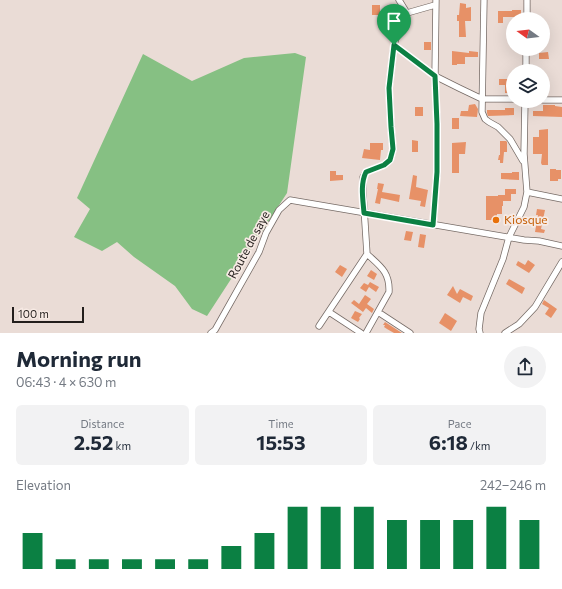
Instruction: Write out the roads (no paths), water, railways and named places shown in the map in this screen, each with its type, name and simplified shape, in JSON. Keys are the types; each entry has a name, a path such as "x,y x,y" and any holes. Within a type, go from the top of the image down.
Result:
{"street":[{"path":"399,0 407,13"},
{"path":"484,0 482,112 485,119 498,127 510,139 524,162"},
{"path":"527,0 527,12"},
{"path":"320,326 367,254 363,177 366,172 384,165 390,160 393,149 389,88 394,45 399,28 407,13 436,2 435,76 437,172 433,225"},
{"path":"394,45 435,76 482,99 506,99"},
{"path":"550,100 562,100"},
{"path":"479,332 481,313 503,260 509,237 524,206 527,192 524,162 525,108"},
{"path":"527,192 562,199"},
{"name":"Route de saye","path":"211,333 215,330 259,252 266,233 279,210 290,200 562,246"},
{"path":"366,333 389,292 390,285 383,268 367,254"},
{"path":"505,333 519,324 535,307 562,262"},
{"path":"328,312 361,333"},
{"path":"378,312 410,333"}],"place":[{"name":"Kiosque","path":"496,220"}]}
